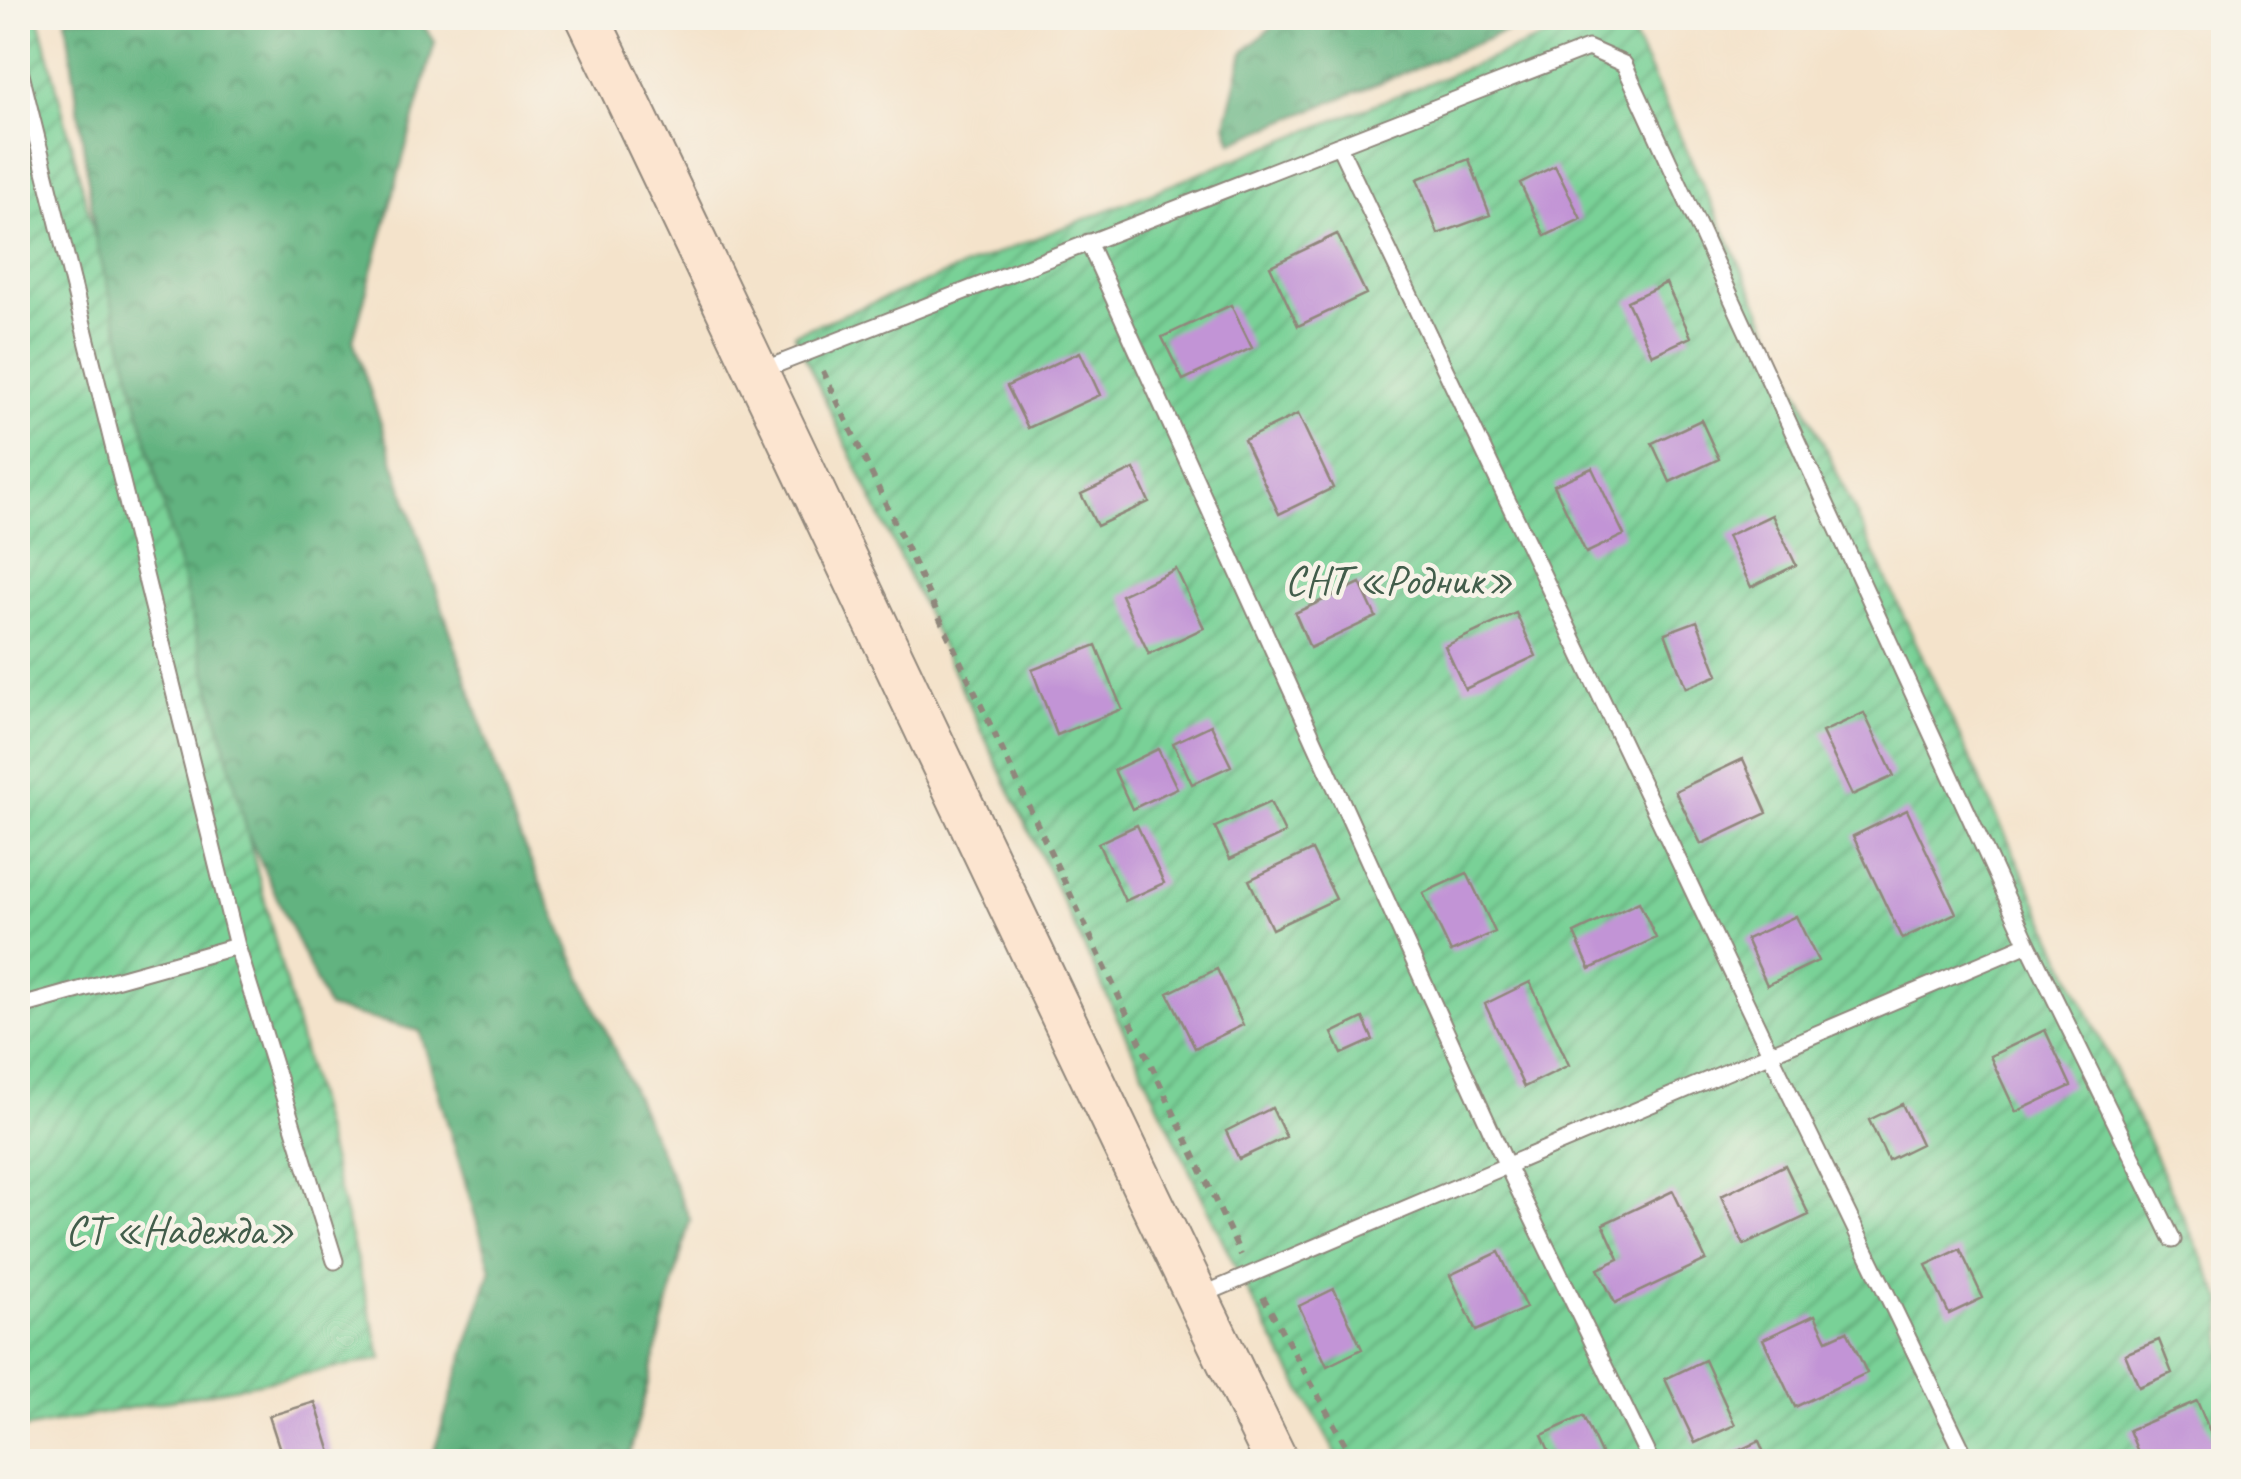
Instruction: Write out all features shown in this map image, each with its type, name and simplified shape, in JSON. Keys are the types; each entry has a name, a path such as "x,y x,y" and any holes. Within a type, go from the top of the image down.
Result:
{"street":[{"path":"588,18 1277,1462"}],"lane":[{"path":"758,371 1588,48 1624,64 2028,944 2173,1240"},
{"path":"18,62 237,946 335,1261"},
{"path":"1339,146 1968,1462"},
{"path":"1088,242 1506,1166 1651,1462"},
{"path":"1197,1297 2028,944"},
{"path":"18,1006 237,946"}],"path":[{"path":"814,350 1250,1274 1355,1462"}],"green space":[{"name":"СТ «Надежда»","path":"18,18 39,18 382,1359 18,1430"},
{"path":"66,18 418,18 435,42 353,340 517,831 690,1219 628,1461 431,1461 491,1269 420,1031 328,1008 213,759 106,313"},
{"path":"1279,18 1539,18 1232,142 1226,124 1243,53"},
{"name":"СНТ «Родник»","path":"1593,18 1625,18 2223,1302 2223,1461 1340,1461 1241,1279 794,334"}],"building":[{"path":"1469,159 1490,215 1438,234 1417,179"},
{"path":"1555,166 1581,219 1545,236 1520,183"},
{"path":"1337,234 1366,294 1298,326 1270,266"},
{"path":"1666,283 1691,337 1652,355 1627,301"},
{"path":"1231,305 1252,348 1183,380 1162,337"},
{"path":"1080,352 1100,395 1028,428 1007,386"},
{"path":"1298,414 1333,488 1279,514 1244,440"},
{"path":"1701,420 1719,459 1670,482 1652,443"},
{"path":"1592,468 1624,535 1586,553 1554,485"},
{"path":"1134,469 1149,502 1097,526 1081,494"},
{"path":"1772,515 1796,565 1751,587 1727,536"},
{"path":"1176,569 1204,628 1149,654 1121,595"},
{"path":"1360,583 1376,617 1310,648 1295,613"},
{"path":"1516,613 1536,656 1465,689 1445,646"},
{"path":"1697,621 1718,675 1686,688 1665,633"},
{"path":"1096,645 1122,709 1057,735 1032,670"},
{"path":"1864,713 1894,776 1852,795 1822,732"},
{"path":"1211,725 1231,766 1192,784 1173,743"},
{"path":"1158,749 1177,788 1132,809 1114,770"},
{"path":"1743,759 1767,813 1701,844 1675,791"},
{"path":"1270,802 1285,833 1230,859 1215,827"},
{"path":"1907,810 1956,913 1902,939 1853,836"},
{"path":"1137,825 1164,883 1125,901 1098,843"},
{"path":"1312,850 1336,899 1272,929 1249,880"},
{"path":"1467,873 1495,932 1451,952 1423,893"},
{"path":"1639,902 1656,938 1590,969 1574,933"},
{"path":"1796,916 1818,961 1767,985 1746,939"},
{"path":"1217,969 1243,1025 1195,1048 1168,993"},
{"path":"1530,982 1569,1065 1524,1087 1485,1004"},
{"path":"1363,1018 1373,1040 1342,1054 1332,1033"},
{"path":"2045,1030 2071,1086 2016,1112 1990,1056"},
{"path":"1902,1104 1921,1144 1888,1160 1869,1120"},
{"path":"1272,1108 1286,1137 1239,1159 1226,1131"},
{"path":"1785,1165 1809,1215 1744,1245 1721,1196"},
{"path":"1673,1191 1706,1260 1615,1303 1598,1269 1619,1259 1603,1224"},
{"path":"1960,1249 1983,1298 1949,1314 1926,1265"},
{"path":"1499,1252 1526,1308 1476,1331 1450,1275"},
{"path":"1334,1289 1362,1349 1327,1366 1299,1306"},
{"path":"1815,1315 1827,1340 1847,1331 1867,1373 1795,1407 1763,1339"},
{"path":"2159,1340 2172,1373 2139,1387 2125,1354"},
{"path":"1705,1360 1735,1425 1695,1443 1665,1379"},
{"path":"2197,1401 2223,1462 2142,1462 2129,1430"},
{"path":"315,1402 334,1462 284,1462 269,1416"},
{"path":"1583,1416 1605,1462 1554,1462 1542,1435"},
{"path":"1759,1441 1768,1462 1715,1462"}]}
